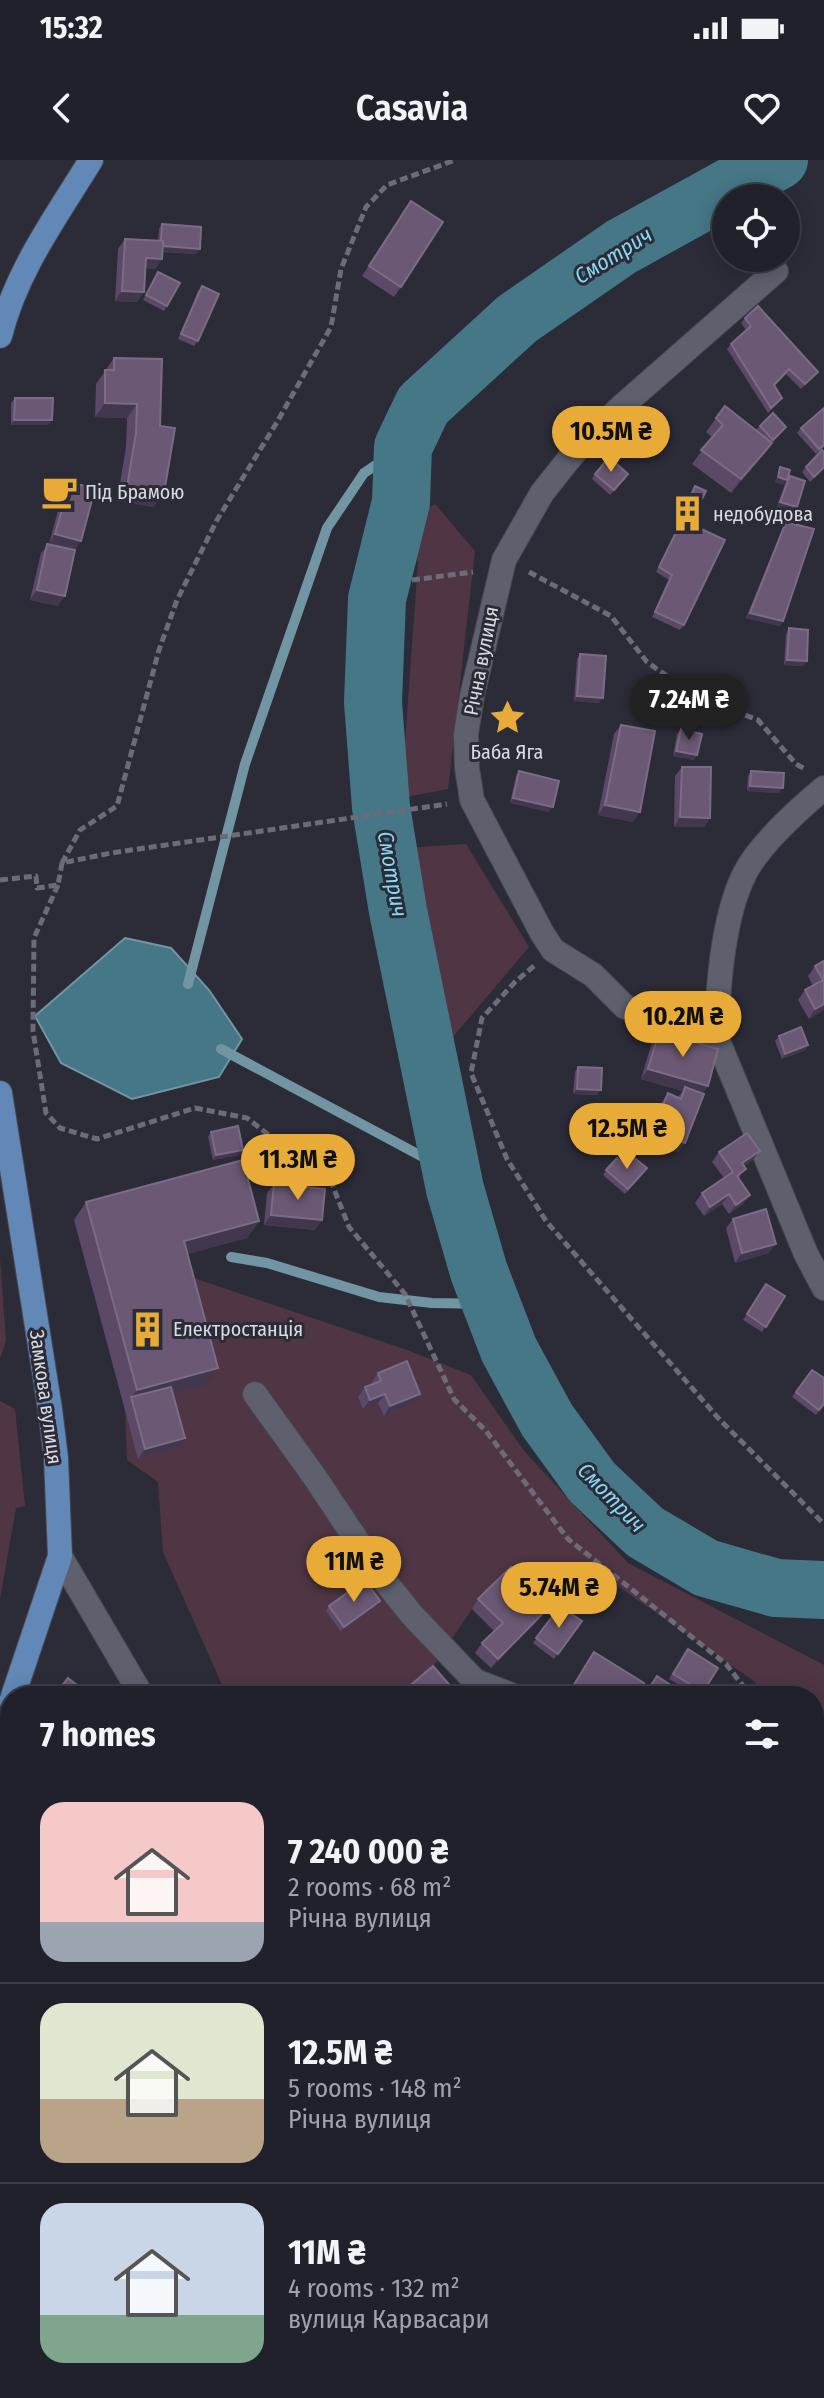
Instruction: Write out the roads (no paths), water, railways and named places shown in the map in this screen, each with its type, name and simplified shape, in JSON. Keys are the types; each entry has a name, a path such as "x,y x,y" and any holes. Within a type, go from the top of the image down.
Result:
{"main road":[{"path":"0,336 8,303 29,261 91,160"},
{"name":"Замкова вулиця","path":"0,1093 52,1422 60,1556 16,1686"}],"street":[{"name":"Річна вулиця","path":"718,1041 681,1022 625,1007 593,975 553,950 472,800 466,734 480,655 504,560 542,493 573,454 621,407 775,272"},
{"path":"817,780 746,871 736,894 719,986 718,1041 806,1254 824,1288"},
{"path":"255,1394 380,1575 412,1615 475,1681 488,1686"},
{"path":"60,1556 136,1686"}],"water":[{"path":"125,938 171,948 209,990 242,1039 219,1077 132,1099 61,1063 35,1016"}],"waterway":[{"name":"Смотрич","path":"779,160 621,247 517,319 423,405 403,447 401,502 377,599 373,702 381,807 398,911 455,1189 479,1272 509,1350 547,1420 592,1482 645,1532 706,1568 776,1588 824,1590"},
{"path":"188,984 245,764 327,528 364,473 403,447"},
{"path":"221,1049 451,1172"},
{"path":"231,1257 267,1263 379,1297 432,1303 491,1304"}],"place":[{"name":"Під Брамою","path":"59,492"},
{"name":"недобудова","path":"687,514"},
{"name":"Баба Яга","path":"507,717"},
{"name":"Електростанція","path":"147,1329"}]}
